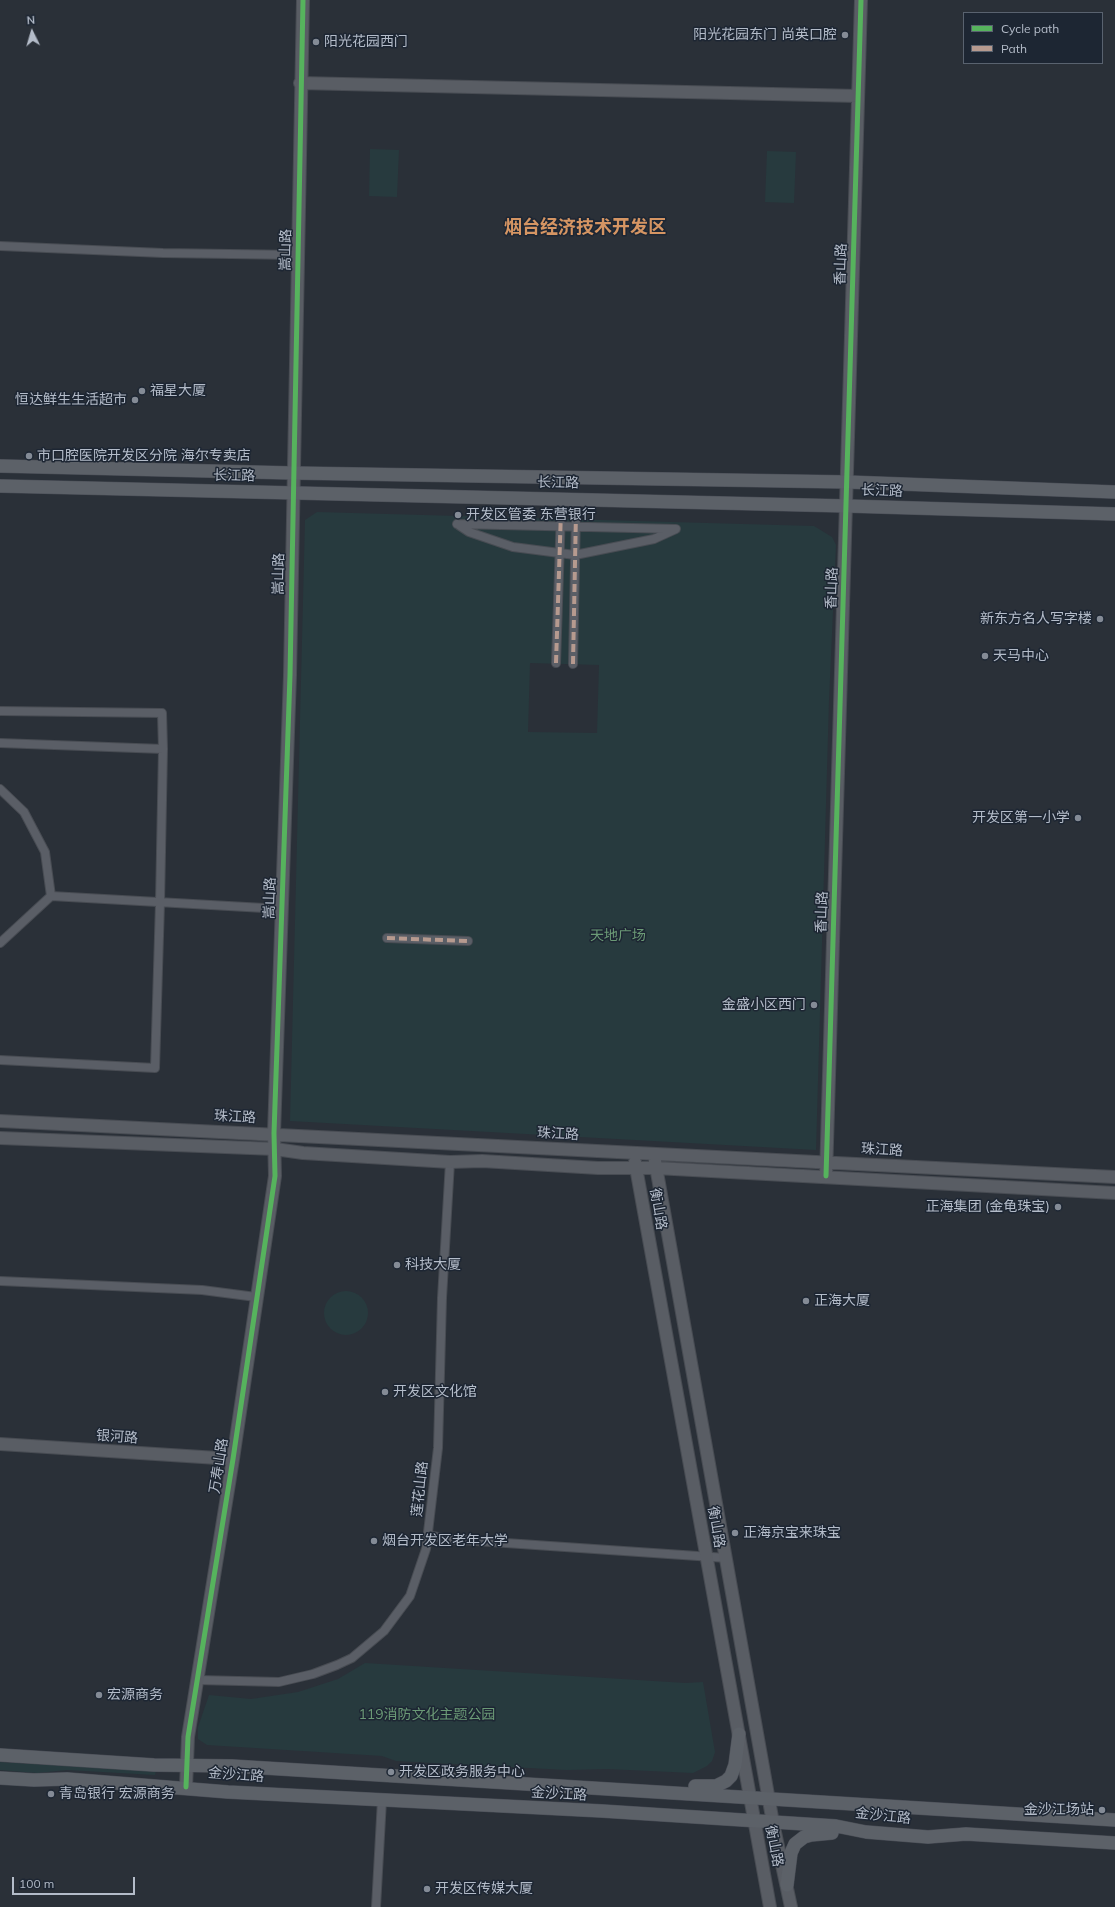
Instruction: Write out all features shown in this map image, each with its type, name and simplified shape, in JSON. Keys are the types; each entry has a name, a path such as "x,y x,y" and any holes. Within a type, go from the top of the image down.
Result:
{"main road":[{"name":"嵩山路","path":"275,1149 274,1134 290,675 300,83 303,0"},
{"name":"香山路","path":"826,1176 848,482 861,0"},
{"path":"300,83 858,96"},
{"name":"长江路","path":"0,466 293,473 848,482 1115,492"},
{"name":"长江路","path":"0,486 847,506 1115,514"},
{"name":"珠江路","path":"0,1121 1115,1177"},
{"path":"0,1138 275,1149 303,1153 450,1162 482,1161 636,1169 656,1168 1115,1192"},
{"name":"万寿山路","path":"186,1787 188,1737 233,1459 275,1176 275,1149"},
{"name":"衡山路","path":"634,1153 770,1907"},
{"name":"衡山路","path":"654,1154 773,1823 791,1907"},
{"name":"银河路","path":"0,1444 233,1459"},
{"path":"566,1788 608,1782 706,1787 716,1786 726,1781 733,1770 739,1734"},
{"name":"金沙江路","path":"0,1755 186,1766 256,1768 566,1788 750,1796 1115,1820"},
{"name":"金沙江路","path":"0,1778 34,1780 67,1779 186,1787 228,1792 836,1826 866,1832 928,1837 966,1834 1115,1843"},
{"path":"787,1885 791,1853 798,1840 820,1833 866,1832"}],"street":[{"path":"0,246 163,253 298,255"},
{"path":"556,663 560,511"},
{"path":"573,664 576,512"},
{"path":"457,524 676,529 654,539 575,555 513,547 469,532 457,524"},
{"path":"0,711 162,714 163,750 155,1068 0,1060"},
{"path":"0,743 163,750"},
{"path":"0,789 24,812 45,852 51,896"},
{"path":"0,943 51,896 160,904 282,910"},
{"path":"387,938 468,941"},
{"name":"莲花山路","path":"198,1680 279,1682 313,1674 352,1658 384,1631 410,1596 424,1555 428,1535 438,1448 442,1298 450,1162"},
{"path":"0,1281 202,1290 256,1297"},
{"path":"428,1535 446,1539 678,1554 706,1558 727,1558"},
{"path":"376,1907 382,1800"}],"green space":[{"path":"370,149 399,150 397,197 369,196"},
{"path":"767,151 796,152 794,203 765,202"},
{"name":"天地广场","path":"317,512 814,526 832,537 836,545 829,700 816,1150 290,1121 305,520","holes":["530,663 599,665 597,733 528,732"]},
{"path":"342,1291 350,1291 362,1297 368,1309 368,1317 362,1329 350,1335 342,1335 330,1329 324,1317 324,1309 330,1297"},
{"name":"119消防文化主题公园","path":"365,1663 686,1683 703,1682 715,1752 712,1761 707,1766 693,1773 607,1769 567,1770 396,1761 382,1756 207,1745 198,1739 198,1727 209,1695 251,1699 298,1692 338,1679"},
{"path":"0,1762 156,1771 155,1775 67,1770 37,1773 0,1770"}],"marked path":[{"path":"556,663 561,511"},
{"path":"573,664 576,512"},
{"path":"387,938 468,941"}],"cycle path":[{"path":"186,1787 188,1737 233,1459 275,1176 274,1133 290,675 303,0"},
{"path":"826,1176 861,0"}],"place":[{"name":"阳光花园东门 尚英口腔","path":"845,35"},
{"name":"阳光花园西门","path":"316,42"},
{"name":"福星大厦","path":"142,391"},
{"name":"恒达鲜生生活超市","path":"135,400"},
{"name":"市口腔医院开发区分院 海尔专卖店","path":"29,456"},
{"name":"开发区管委 东营银行","path":"458,515"},
{"name":"新东方名人写字楼","path":"1100,619"},
{"name":"天马中心","path":"985,656"},
{"name":"开发区第一小学","path":"1078,818"},
{"name":"金盛小区西门","path":"814,1005"},
{"name":"正海集团 (金龟珠宝)","path":"1058,1207"},
{"name":"科技大厦","path":"397,1265"},
{"name":"正海大厦","path":"806,1301"},
{"name":"开发区文化馆","path":"385,1392"},
{"name":"正海京宝来珠宝","path":"735,1533"},
{"name":"烟台开发区老年大学","path":"374,1541"},
{"name":"宏源商务","path":"99,1695"},
{"name":"开发区政务服务中心","path":"391,1772"},
{"name":"青岛银行 宏源商务","path":"51,1794"},
{"name":"金沙江场站","path":"1102,1810"},
{"name":"开发区传媒大厦","path":"427,1889"}],"district":[{"name":"烟台经济技术开发区","path":"585,228"}]}
